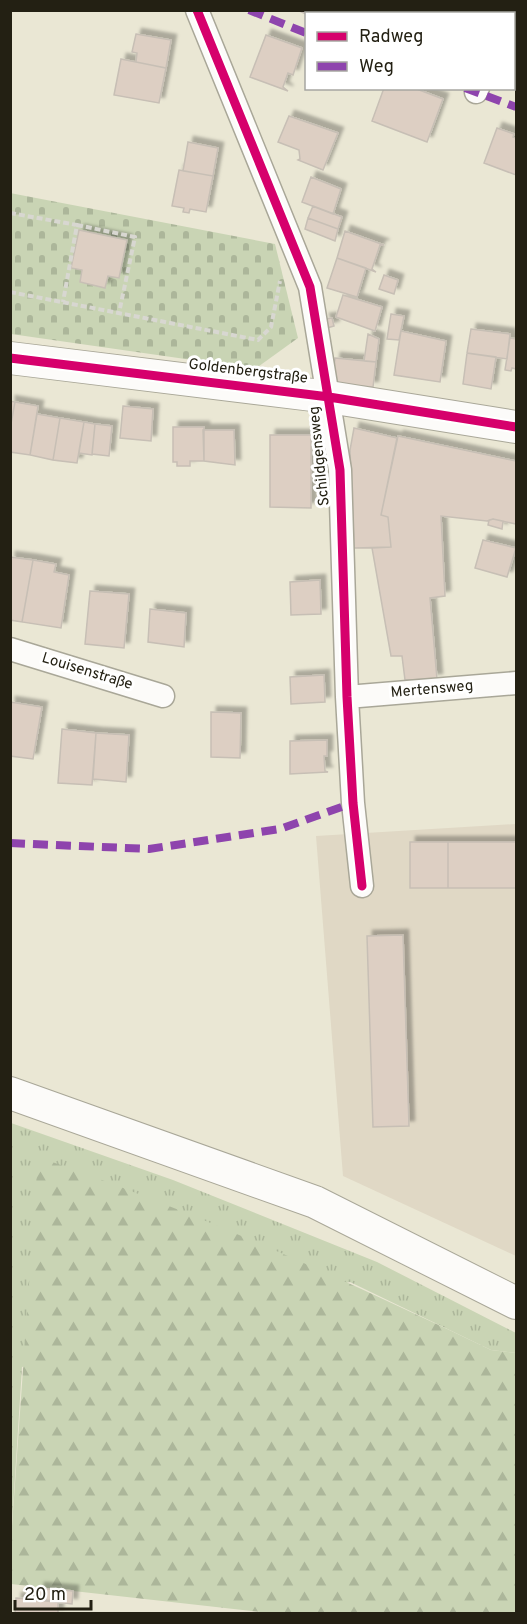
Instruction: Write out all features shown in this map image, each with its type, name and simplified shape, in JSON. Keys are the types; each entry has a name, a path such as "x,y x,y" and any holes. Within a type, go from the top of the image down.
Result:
{"main road":[{"name":"Goldenbergstraße","path":"10,358 329,397 516,427"},
{"path":"10,1093 315,1202 516,1303"}],"street":[{"name":"Schildgensweg","path":"200,12 310,287 340,470 347,697 353,803 362,886"},
{"name":"Louisenstraße","path":"10,649 163,696"},
{"name":"Mertensweg","path":"347,697 516,682"}],"path":[{"path":"10,213 135,237 119,313"},
{"path":"63,302 76,225"},
{"path":"10,292 258,340 271,327 289,237"}],"shaded area":[{"path":"516,824 516,1256 343,1176 316,836"}],"green space":[{"path":"10,193 275,244 298,338 255,369 11,334"},
{"path":"11,1123 173,1180 377,1262 516,1333 516,1353 491,1350 350,1282 22,1367 11,1540"},
{"path":"38,1157 154,1200 268,1247 491,1350 516,1353 516,1613 278,1614 11,1584 11,1540"}],"building":[{"path":"297,10 319,10 318,12 305,14"},
{"path":"136,34 171,40 166,68 136,62 137,53 132,52"},
{"path":"266,35 302,48 293,75 288,73 283,87 288,91 250,77"},
{"path":"121,59 166,68 159,103 114,95"},
{"path":"383,90 419,90 443,99 427,142 372,121"},
{"path":"289,116 338,133 323,170 298,160 300,159 299,150 278,142"},
{"path":"497,128 514,134 513,137 516,138 516,175 484,163"},
{"path":"188,142 218,148 213,176 183,171"},
{"path":"179,170 213,176 206,212 190,209 189,213 183,212 184,208 172,206"},
{"path":"311,177 341,189 333,214 302,202"},
{"path":"313,206 342,217 338,229 308,218"},
{"path":"308,218 338,229 335,241 305,229"},
{"path":"79,230 127,240 119,278 108,276 105,288 80,282 82,270 71,268"},
{"path":"345,231 384,245 380,245 372,269 376,272 337,258"},
{"path":"337,258 366,268 357,297 327,288"},
{"path":"384,275 398,280 394,294 379,289"},
{"path":"343,295 382,307 375,331 336,317"},
{"path":"391,314 404,316 399,340 387,339"},
{"path":"332,318 334,326 327,328 324,319"},
{"path":"471,329 510,334 507,359 467,353"},
{"path":"401,331 446,341 440,382 394,375"},
{"path":"368,334 379,339 376,362 364,361"},
{"path":"510,338 516,339 516,369 512,368 511,371 505,370"},
{"path":"467,353 496,357 491,389 463,384"},
{"path":"335,358 376,362 373,387 332,384"},
{"path":"10,401 15,402 10,429"},
{"path":"15,402 38,406 30,455 10,452 10,429"},
{"path":"123,406 153,409 151,441 120,438"},
{"path":"37,414 60,418 53,460 30,455"},
{"path":"60,418 84,422 77,463 53,460"},
{"path":"84,422 95,424 92,455 79,453"},
{"path":"95,424 112,426 109,456 92,454"},
{"path":"173,427 204,427 204,461 190,461 190,466 177,466 177,462 173,462"},
{"path":"354,428 397,438 381,515 388,517 391,547 354,548 350,450"},
{"path":"203,430 234,430 235,465 204,461"},
{"path":"270,435 311,435 311,508 270,507"},
{"path":"398,436 516,461 516,524 493,519 487,521 441,516 445,596 430,598 437,679 405,680 402,656 391,656 372,548 391,547 388,517 381,515"},
{"path":"489,520 503,521 502,529 488,525"},
{"path":"483,540 516,548 507,577 475,568"},
{"path":"10,557 33,560 22,622 10,620"},
{"path":"33,560 56,564 54,572 69,575 61,628 22,622"},
{"path":"320,580 321,614 291,615 290,582"},
{"path":"90,591 129,594 124,648 85,644"},
{"path":"150,609 186,613 184,647 148,642"},
{"path":"324,675 325,702 291,704 290,677"},
{"path":"10,702 42,707 33,759 10,756"},
{"path":"211,712 241,713 240,758 211,757"},
{"path":"62,729 96,733 92,785 58,783"},
{"path":"96,733 129,735 126,782 93,779"},
{"path":"327,740 327,756 324,756 325,771 328,772 290,774 290,741"},
{"path":"410,842 448,842 448,888 410,888"},
{"path":"448,842 516,842 516,888 448,888"},
{"path":"403,935 409,1126 373,1127 367,936"},
{"path":"39,1588 73,1591 72,1604 38,1600"},
{"path":"16,1598 58,1601 58,1614 15,1614"}],"marked path":[{"path":"249,10 305,33"},
{"path":"470,90 516,107"},
{"path":"10,843 149,849 280,829 353,803"}],"cycle path":[{"path":"197,10 310,287 340,470 347,697 353,803 362,886"},
{"path":"10,358 329,397 516,427"}]}
